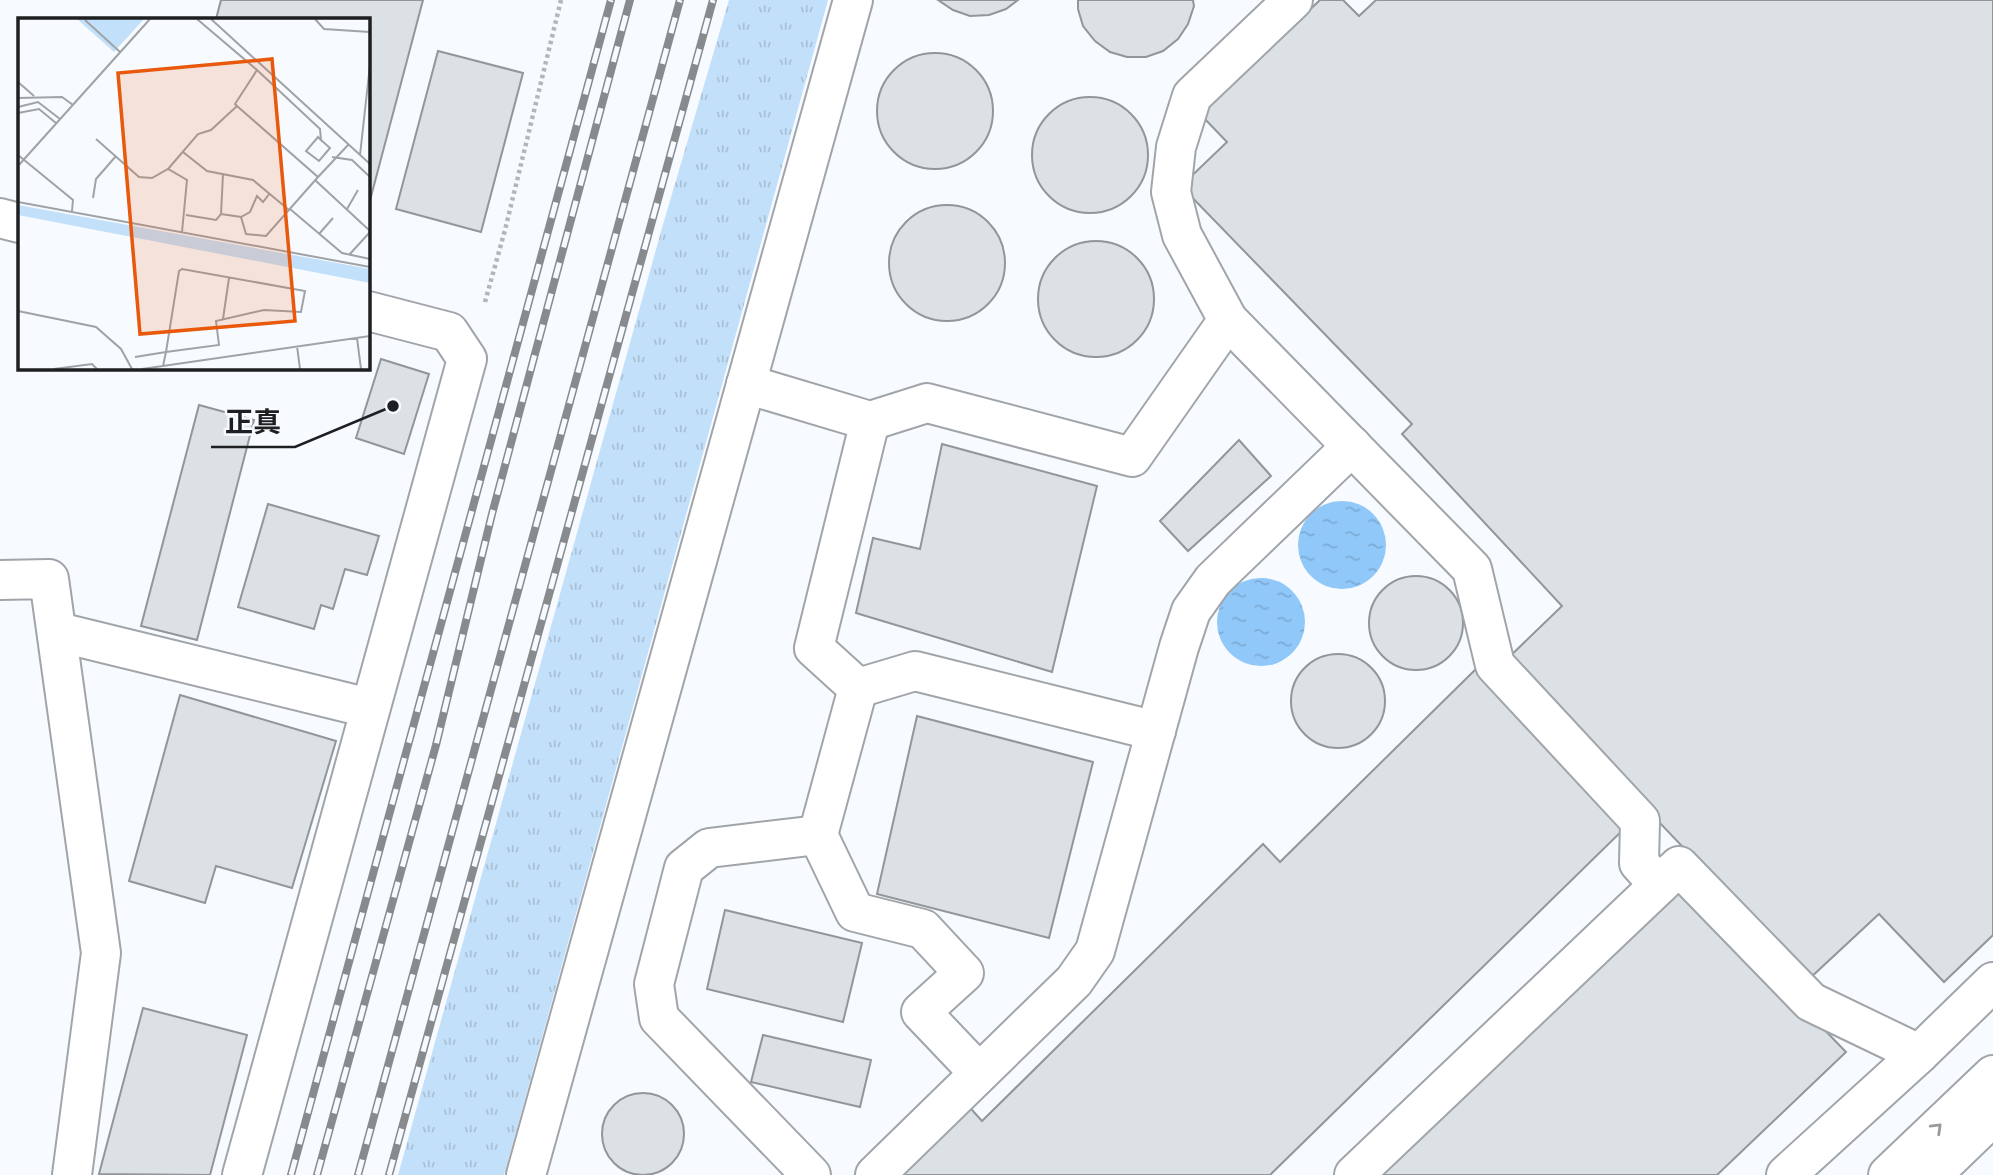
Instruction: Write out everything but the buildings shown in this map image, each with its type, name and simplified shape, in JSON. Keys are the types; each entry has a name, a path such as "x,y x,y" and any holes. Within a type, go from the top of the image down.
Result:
{"street":[{"path":"526,1175 853,0"},
{"path":"1293,0 1192,96 1176,147 1171,192 1182,235 1228,320 1472,569 1495,665 1640,821 1639,863 1659,885"},
{"path":"0,218 18,223"},
{"path":"242,1175 467,359 449,332 369,311"},
{"path":"746,384 870,421 927,403 1132,457 1228,320"},
{"path":"858,688 814,648 870,421"},
{"path":"874,1175 1074,981 1095,951 1191,611 1213,580 1352,446"},
{"path":"0,580 49,579 101,953 72,1175"},
{"path":"58,632 369,708"},
{"path":"858,688 915,671 1156,731"},
{"path":"858,688 818,835 855,912 923,929 964,973 921,1013 979,1073"},
{"path":"811,1175 659,1018 654,984 684,868 709,848 818,835"},
{"path":"1354,1175 1679,866 1811,1002 1919,1054"},
{"path":"1786,1175 1919,1054 1993,982"},
{"path":"1888,1175 1993,1075"},
{"path":"1932,1175 1993,1116"}],"path":[{"path":"485,302 561,0"}],"green space":[{"path":"729,0 828,0 504,1175 398,1175 662,228"}],"water":[{"path":"1333,501 1351,501 1367,508 1379,520 1386,536 1386,554 1379,570 1367,582 1351,589 1333,589 1317,582 1305,570 1298,554 1298,536 1305,520 1317,508"},
{"path":"1261,578 1286,585 1298,597 1305,622 1298,647 1286,659 1261,666 1236,659 1224,647 1217,622 1224,597 1236,585"}],"railway":[{"path":"291,1175 611,0"},
{"path":"317,1175 436,745 492,514 630,0"},
{"path":"358,1175 680,0"},
{"path":"389,1175 713,0"}],"place":[{"name":"正真","path":"393,406"}]}
